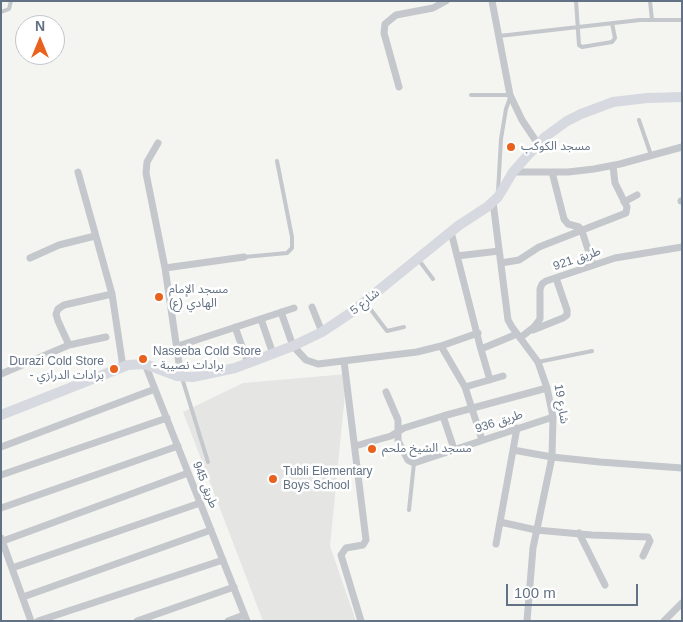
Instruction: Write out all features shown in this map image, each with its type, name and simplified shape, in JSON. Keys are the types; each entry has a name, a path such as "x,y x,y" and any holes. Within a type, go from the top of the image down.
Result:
{"street":[{"path":"426,1 428,9"},
{"path":"399,87 384,33 386,24 396,15 428,9 446,1"},
{"path":"492,1 510,96 522,120 538,144"},
{"name":"شارع 5","path":"1,415 134,364 145,364 181,377 207,375 248,364 293,346 322,332 365,302 451,232 496,199 513,172 538,144 567,121 613,102 647,98 682,97"},
{"path":"158,143 147,162 146,170 165,268 178,346 181,377"},
{"path":"513,172 581,171 613,166 682,147"},
{"path":"501,263 519,260 539,247 625,214 627,209 615,183 613,166"},
{"path":"78,172 112,294 123,367"},
{"path":"552,172 564,220 568,224 579,227 582,231 593,265"},
{"path":"624,202 638,195"},
{"name":"شارع 19","path":"496,199 506,312 512,328 538,362 547,388 553,417 552,457 536,530 527,621"},
{"path":"451,232 490,380"},
{"path":"30,258 59,245 95,236"},
{"name":"طريق 921","path":"531,331 541,315 541,287 546,281 626,255 682,247"},
{"path":"457,256 500,251"},
{"path":"165,268 244,257"},
{"path":"481,349 531,331 567,315 556,278"},
{"path":"69,345 58,321 56,314 58,309 64,305 112,294"},
{"path":"312,307 322,332"},
{"path":"178,346 294,308"},
{"path":"281,312 293,346 306,360 318,364 417,352 442,346 478,333"},
{"path":"261,319 273,354"},
{"path":"235,328 248,364"},
{"path":"1,374 69,345 106,337"},
{"path":"442,346 465,387 482,440"},
{"path":"344,361 366,540 363,545 346,548 341,555 361,621"},
{"name":"طريق 945","path":"145,364 246,618 228,621"},
{"path":"465,387 502,376"},
{"path":"355,446 391,436 404,428 442,416 547,388"},
{"path":"1,448 155,389"},
{"path":"386,392 397,418 398,441 408,460 414,463"},
{"path":"442,416 454,449"},
{"name":"طريق 936","path":"414,463 553,417"},
{"path":"1,475 167,418"},
{"path":"496,544 517,428"},
{"path":"1,508 178,446"},
{"path":"513,450 552,457 682,468"},
{"path":"31,621 2,540 188,473"},
{"path":"12,568 200,503"},
{"path":"500,522 536,530 648,537 650,541 642,556"},
{"path":"23,597 211,530"},
{"path":"579,533 605,585"},
{"path":"38,621 223,560"},
{"path":"137,621 234,587"},
{"path":"664,621 682,603"}],"lane":[{"path":"1,12 9,9 11,1"},
{"path":"576,1 578,44 582,47 614,41 612,23"},
{"path":"650,1 652,20"},
{"path":"498,36 612,23 682,20"},
{"path":"471,95 510,96 501,139 496,199"},
{"path":"639,120 651,155"},
{"path":"244,257 286,253 292,248 292,236 277,161"},
{"path":"418,259 432,279"},
{"path":"365,302 386,331 404,328"},
{"path":"538,362 592,351"},
{"path":"181,377 208,462"},
{"path":"409,510 414,463"}],"shaded area":[{"name":"Tubli Elementary Boys School","path":"347,374 330,546 356,621 263,621 183,412 243,383"}],"place":[{"name":"مسجد الكوكب","path":"511,147"},
{"name":"مسجد الإمام الهادي (ع)","path":"159,297"},
{"name":"Naseeba Cold Store - برادات نصيبة","path":"143,359"},
{"name":"Durazi Cold Store - برادات الدرازي","path":"114,369"},
{"name":"مسجد الشيخ ملحم","path":"372,449"},
{"name":"Tubli Elementary Boys School","path":"273,479"}]}
